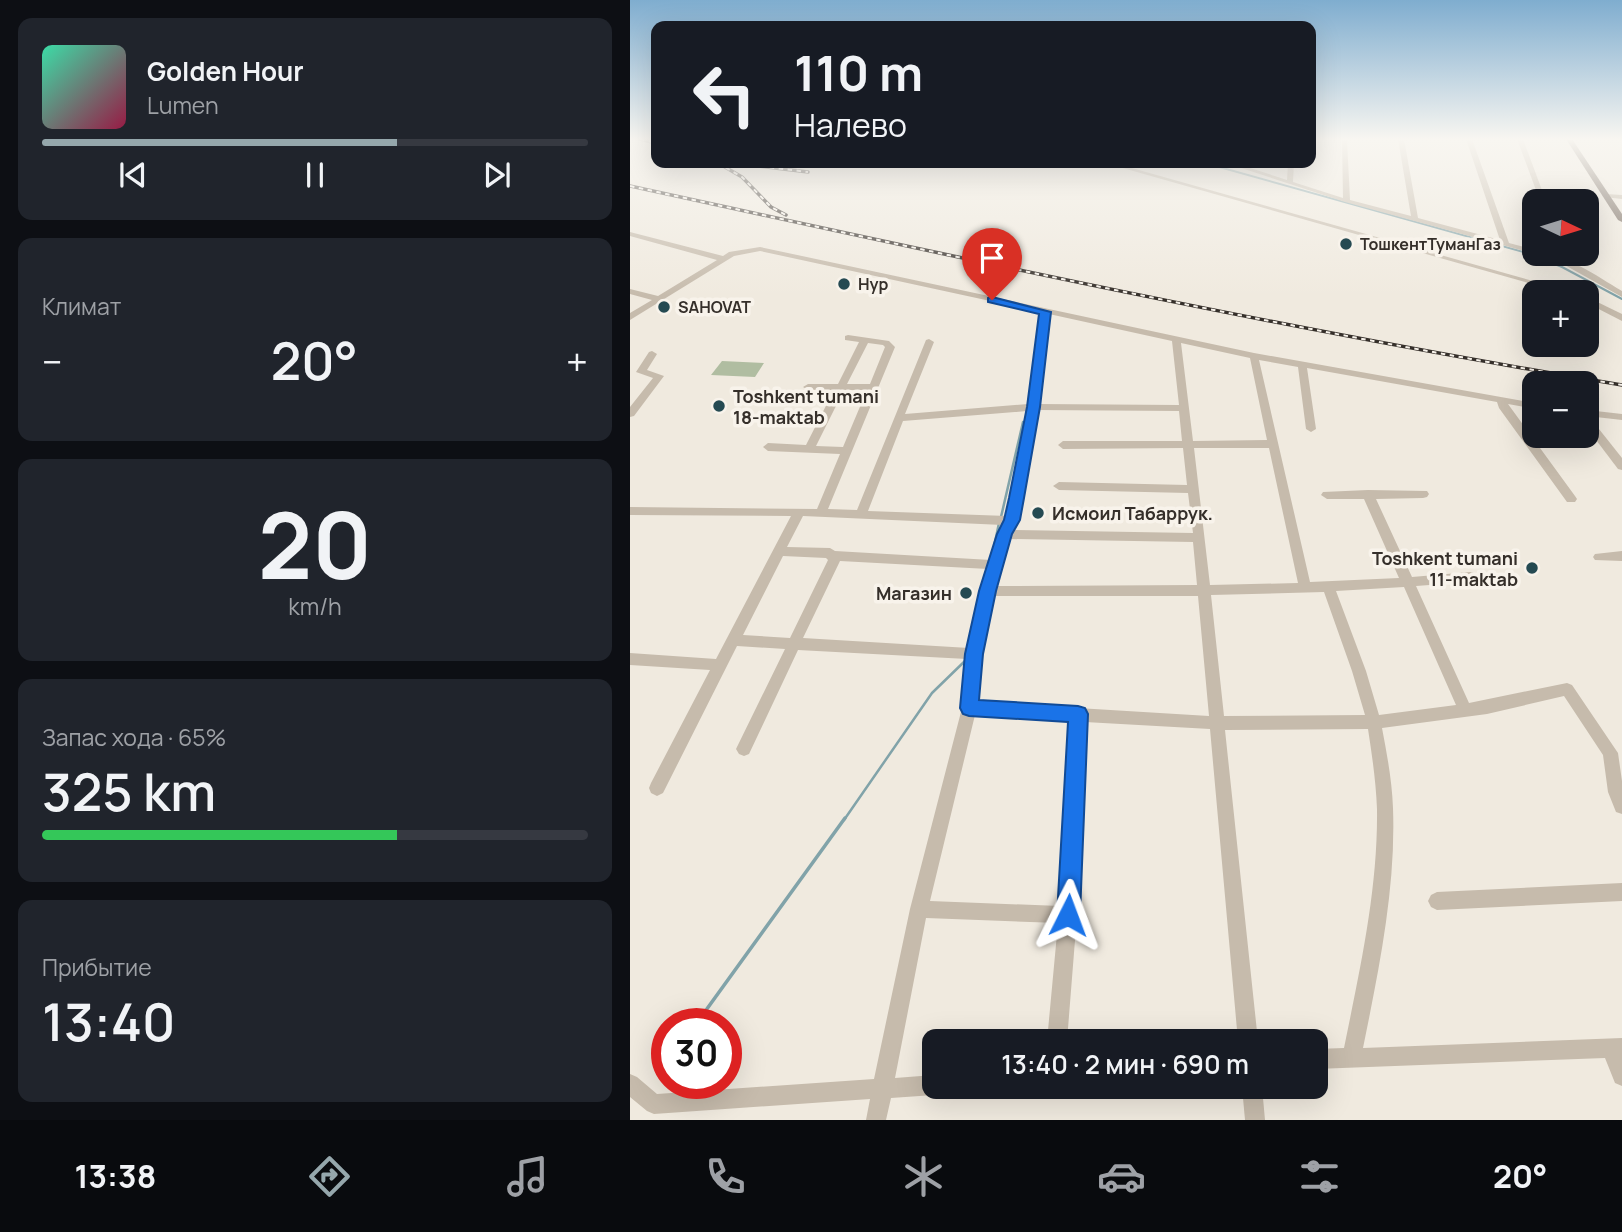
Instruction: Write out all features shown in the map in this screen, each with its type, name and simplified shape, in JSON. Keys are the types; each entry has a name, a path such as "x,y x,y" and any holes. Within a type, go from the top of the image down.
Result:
{"main road":[{"path":"1603,191 1622,220"}],"street":[{"path":"1209,191 1525,280"},
{"path":"1318,191 1522,248"},
{"path":"1347,191 1347,201"},
{"path":"1410,191 1415,217"},
{"path":"1487,191 1505,243"},
{"path":"1606,196 1622,197"},
{"path":"630,234 727,256"},
{"path":"630,317 727,256 750,249 772,251 1254,356 1522,404"},
{"path":"1577,266 1622,294"},
{"path":"630,291 658,299"},
{"path":"1599,306 1622,318"},
{"path":"876,1120 919,909 969,708 974,654 988,591 1008,527 1033,407 1045,312"},
{"path":"821,513 890,347 886,343 848,338"},
{"path":"808,449 865,340"},
{"path":"1176,340 1199,538 1247,1029"},
{"path":"860,516 929,342"},
{"path":"630,414 659,376 640,372 652,354"},
{"path":"1254,356 1305,588"},
{"path":"1302,364 1311,429"},
{"path":"808,387 874,387"},
{"path":"1502,400 1503,406 1571,499"},
{"path":"899,418 1033,407 1184,408"},
{"path":"1599,414 1622,417"},
{"path":"1599,436 1622,466"},
{"path":"1063,445 1272,444"},
{"path":"768,447 847,451"},
{"path":"1059,486 1193,489"},
{"path":"1368,494 1465,709"},
{"path":"1327,495 1423,494"},
{"path":"630,511 821,513 1199,538"},
{"path":"657,788 799,512"},
{"path":"779,551 995,565"},
{"path":"744,749 797,641 834,556"},
{"path":"1599,557 1622,556"},
{"path":"988,591 1204,593 1406,583 1470,577"},
{"path":"1328,586 1374,722 1387,819 1381,911 1352,1056"},
{"path":"734,640 797,641 974,654"},
{"path":"630,659 721,665"},
{"path":"969,708 1217,723 1374,722 1465,709 1567,689 1611,753 1616,792 1622,806"},
{"path":"1058,1029 1068,915 1078,714"},
{"path":"1437,901 1622,892"},
{"path":"919,909 1068,915"},
{"path":"1328,1058 1617,1049 1622,1076"},
{"path":"630,1084 654,1104 922,1086"},
{"path":"1253,1099 1255,1120"}],"green space":[{"path":"722,361 764,363 755,377 711,375"}],"waterway":[{"path":"1306,191 1527,253 1562,267 1622,299"},
{"path":"1001,517 1023,422"},
{"path":"991,561 999,523"},
{"path":"844,820 932,693 967,659"},
{"path":"708,1008 845,818"}],"railway":[{"path":"654,191 1249,317 1622,385"},
{"path":"756,191 771,207 786,215"}],"place":[{"name":"ТошкентТуманГаз","path":"1346,244"},
{"name":"Нур","path":"844,284"},
{"name":"SAHOVAT","path":"664,307"},
{"name":"Toshkent tumani 18-maktab","path":"719,406"},
{"name":"Исмоил Табаррук.","path":"1038,513"},
{"name":"Toshkent tumani 11-maktab","path":"1532,568"},
{"name":"Магазин","path":"966,593"}],"route":[{"path":"992,300 1045,312 1033,407 1012,520 1004,534 988,591 974,654 969,708 1078,714 1068,915"}]}
